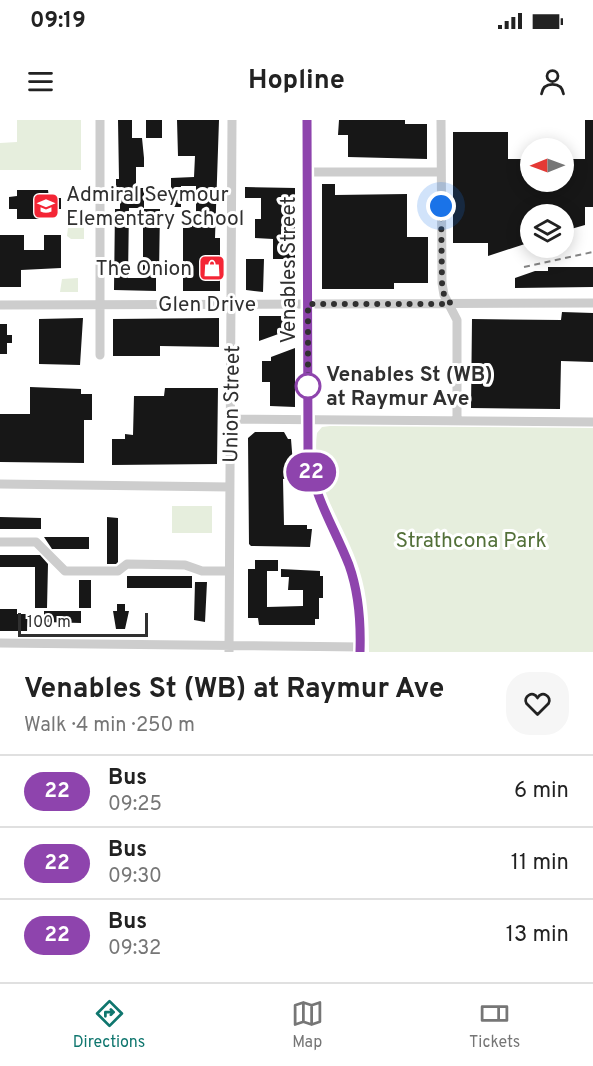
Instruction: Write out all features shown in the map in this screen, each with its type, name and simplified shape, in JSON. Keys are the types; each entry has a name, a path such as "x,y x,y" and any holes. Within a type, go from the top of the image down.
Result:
{"main road":[{"name":"Venables Street","path":"307,120 308,451 314,486 354,580 360,621 360,650"}],"street":[{"path":"100,120 100,355"},
{"name":"Union Street","path":"229,649 233,304 232,120"},
{"path":"441,120 442,283 444,295 451,304 457,320 457,421"},
{"path":"307,172 441,172"},
{"name":"Glen Drive","path":"0,305 593,303"},
{"path":"231,419 593,422"},
{"path":"0,484 230,487"},
{"path":"0,542 36,542 65,571 118,572 127,564 138,564 185,565 202,571 229,571"},
{"path":"0,643 96,648 360,650"}],"green space":[{"path":"17,120 81,120 81,170 0,170 0,143 17,142"},
{"path":"70,210 84,210 84,239 71,239 67,236"},
{"path":"78,278 78,292 60,292 62,279"},
{"name":"Strathcona Park","path":"322,427 593,428 593,652 369,652 369,631 362,579 353,552 324,487 316,452 317,433"},
{"path":"172,506 212,506 212,533 172,533"}],"building":[{"path":"118,120 132,120 132,138 142,138 144,158 144,167 136,167 136,188 144,188 144,208 129,208 128,278 143,278 143,209 160,209 159,273 156,273 156,291 114,290 115,209 120,209 120,188 116,188 116,179 119,179"},
{"path":"146,120 162,120 162,138 146,138"},
{"path":"177,120 219,120 215,238 220,238 220,291 183,291 183,228 192,227 192,218 196,218 196,186 181,186 181,207 171,207 171,178 194,177 195,156 178,156"},
{"path":"339,120 405,120 405,124 427,124 427,159 348,157 348,135 338,135"},
{"path":"585,120 593,120 593,207 585,207 585,225 574,228 574,204 520,204 520,246 488,256 488,243 453,243 453,132 508,132 508,159 520,159 520,192 574,192 574,159 585,159"},
{"path":"322,184 335,184 335,195 407,194 407,237 428,237 428,283 394,283 394,289 322,289"},
{"path":"245,187 295,188 295,259 273,259 273,239 255,238 255,219 261,219 261,198 245,198"},
{"path":"17,190 48,190 49,198 61,198 61,209 48,209 49,219 17,219 17,209 9,209 9,197 17,196"},
{"path":"0,235 24,235 24,250 44,250 44,235 61,235 61,268 21,270 21,287 0,287"},
{"path":"246,259 264,259 263,292 246,290"},
{"path":"548,267 593,267 593,287 515,288 515,278 535,271 548,271"},
{"path":"562,312 593,313 593,362 561,361 560,409 471,408 472,319 561,320"},
{"path":"259,316 295,316 295,328 259,341"},
{"path":"83,318 80,365 39,364 39,319"},
{"path":"219,318 219,347 160,346 160,356 113,356 113,319"},
{"path":"0,324 7,324 7,335 12,335 12,343 7,343 7,354 0,354"},
{"path":"295,348 295,407 270,406 270,382 262,382 262,361 271,361 271,357"},
{"path":"30,387 81,389 81,394 92,394 92,420 84,420 84,463 0,462 0,414 30,414"},
{"path":"165,388 218,388 217,464 112,465 112,439 125,439 125,434 133,435 134,396 164,396"},
{"path":"255,432 284,432 288,439 291,439 294,477 283,479 284,525 307,525 307,529 312,529 310,547 251,546 249,544 248,438"},
{"path":"0,517 41,518 41,529 0,529"},
{"path":"107,517 118,518 118,562 116,564 107,564"},
{"path":"44,537 89,537 89,549 52,549"},
{"path":"0,555 40,555 48,564 47,608 35,608 35,567 0,567"},
{"path":"255,560 278,560 278,571 267,571 267,607 303,606 303,590 288,590 289,577 281,577 281,569 320,571 320,576 323,576 323,598 319,598 319,619 315,619 315,625 259,625 258,618 248,618 248,569 255,569"},
{"path":"127,576 192,576 192,588 127,588"},
{"path":"79,580 91,580 91,608 79,608"},
{"path":"195,582 207,582 205,622 194,620"},
{"path":"117,604 125,604 125,611 129,611 125,629 116,629 113,611 117,611"},
{"path":"0,609 17,609 17,614 28,614 27,631 0,631"},
{"path":"44,611 81,611 81,623 44,622"}],"railway":[{"path":"524,267 593,252"}],"bus line":[{"name":"22","path":"307,120 308,451 314,486 322,510 343,551 354,580 360,621 360,652"}],"place":[{"name":"Admiral Seymour Elementary School","path":"46,206"},
{"name":"The Onion","path":"212,268"},
{"name":"Venables St (WB) at Raymur Ave","path":"308,386"}],"route":[{"path":"308,386 308,304 451,304 444,295 442,287 441,206"}]}
